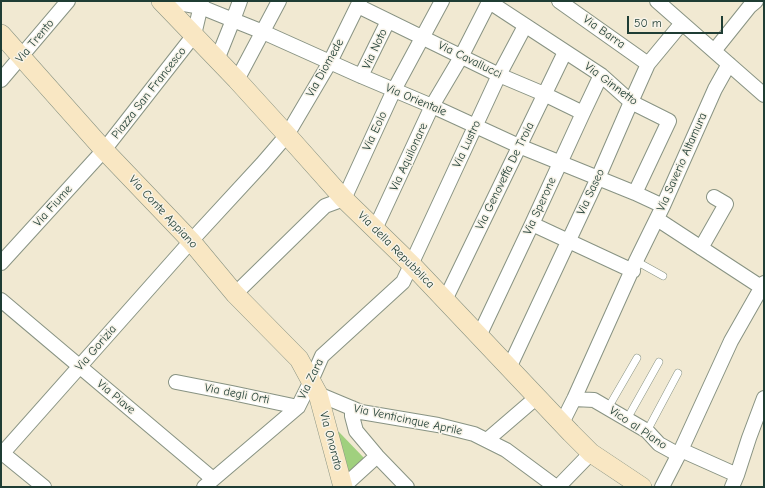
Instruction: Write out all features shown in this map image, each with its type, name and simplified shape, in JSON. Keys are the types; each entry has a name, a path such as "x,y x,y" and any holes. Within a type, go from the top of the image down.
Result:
{"street":[{"name":"Via Trento","path":"1,80 68,1"},
{"name":"Via della Repubblica","path":"161,1 237,80 344,199 411,264 562,423 592,453 642,487"},
{"name":"Via Orientale","path":"167,1 202,4 233,20 432,106 519,146 635,193 663,206"},
{"path":"217,60 240,1"},
{"path":"237,80 279,1"},
{"name":"Via Eolo","path":"344,199 394,90 442,1"},
{"name":"Via Barra","path":"560,1 648,64"},
{"path":"657,1 764,95"},
{"name":"Via Ginnetto","path":"489,2 601,76 631,102 669,121 635,193"},
{"name":"Via Aquilonare","path":"375,229 432,106 461,57 489,2"},
{"name":"Via Cavallucci","path":"359,3 388,21 461,57 583,113"},
{"name":"Via Diomede","path":"191,241 287,135 330,62 359,3"},
{"path":"194,35 202,4"},
{"path":"714,51 753,4"},
{"name":"Via Noto","path":"361,76 388,21"},
{"name":"Via Saseo","path":"510,368 598,178 648,64 682,23"},
{"name":"Via Lustro","path":"411,264 499,75 525,26"},
{"name":"Via Conte Appiano","path":"1,34 104,150 191,241 235,294 299,359 314,388"},
{"name":"Piazza San Francesco","path":"104,150 194,35"},
{"name":"Via Genoveffa De Troia","path":"444,300 565,52"},
{"name":"Via Saverio Altamura","path":"562,423 663,206 715,89 729,64"},
{"name":"Via Sperone","path":"479,336 601,76"},
{"name":"Via Fiume","path":"1,263 104,150"},
{"path":"701,248 726,204 714,197"},
{"path":"235,294 325,206 344,199"},
{"path":"656,219 763,285"},
{"path":"532,224 569,241 634,266"},
{"name":"Via Gorizia","path":"2,454 191,241"},
{"name":"Via Zara","path":"209,483 298,407 314,388 322,356 403,282 411,264"},
{"name":"Vico al Piano","path":"662,487 680,452 731,341 763,285"},
{"name":"Via Piave","path":"1,300 80,367 209,483"},
{"name":"Via degli Orti","path":"176,382 298,407"},
{"name":"Via Venticinque Aprile","path":"314,388 361,412 438,425 474,434 506,450 557,487"},
{"name":"Via Onorato","path":"314,388 343,487"},
{"path":"487,440 537,397"},
{"path":"735,481 764,398"},
{"name":"Vico al Piano","path":"574,400 594,400 647,431 659,444 680,452 735,481"},
{"path":"352,408 352,416 356,431 377,456 407,487"},
{"path":"557,487 592,453"},
{"path":"2,454 44,487"},
{"path":"343,487 377,456"}],"lane":[{"path":"634,266 663,276"},
{"path":"608,408 637,358"},
{"path":"627,419 659,362"},
{"path":"647,431 678,373"}],"green space":[{"path":"333,432 339,432 365,459 344,478"}]}
